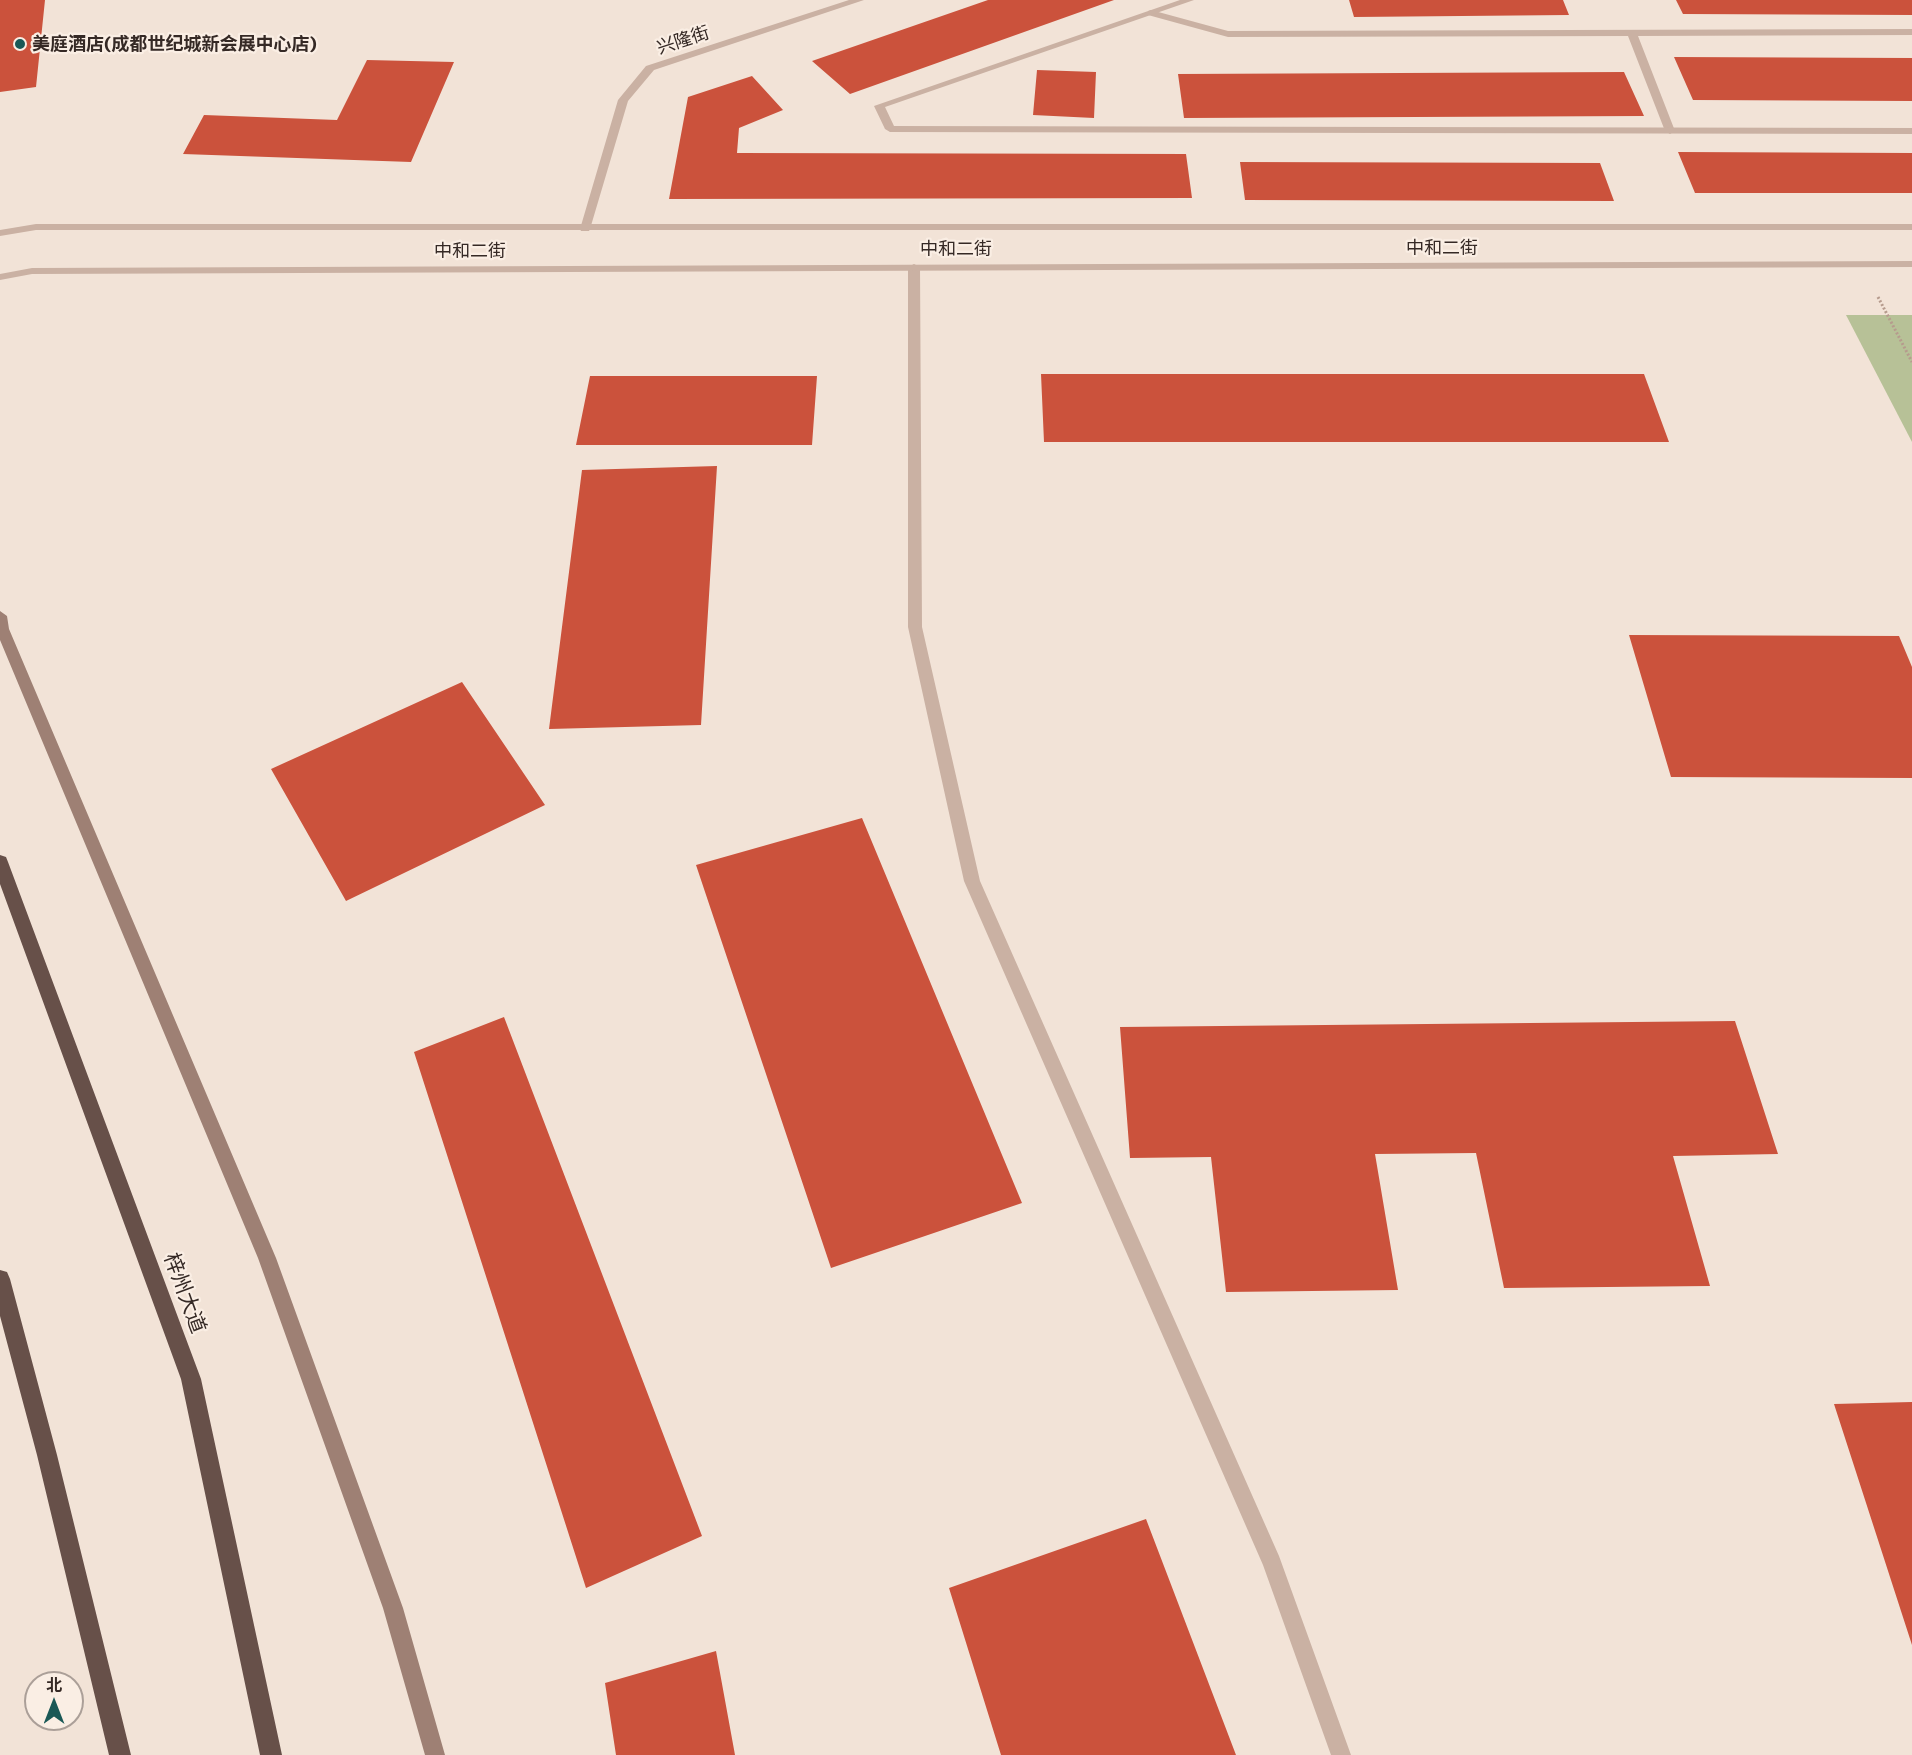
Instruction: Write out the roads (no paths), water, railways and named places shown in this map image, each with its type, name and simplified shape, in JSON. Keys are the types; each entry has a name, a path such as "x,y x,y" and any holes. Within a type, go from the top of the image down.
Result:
{"highway":[{"name":"梓州大道","path":"0,862 191,1379 271,1755"},
{"path":"0,1279 47,1455 120,1755"}],"main road":[{"path":"0,616 2,629 267,1258 393,1608 435,1755"}],"street":[{"name":"兴隆街","path":"585,228 623,100 650,68 859,0"},
{"path":"1189,0 879,106 890,129 1912,131"},
{"path":"1151,13 1228,34 1912,32"},
{"path":"1632,33 1670,131"},
{"name":"中和二街","path":"0,234 36,227 1912,227"},
{"name":"中和二街","path":"0,278 44,271 1912,264"},
{"path":"914,267 915,627 972,881 1272,1563 1341,1755"}],"place":[{"name":"美庭酒店(成都世纪城新会展中心店)","path":"20,44"}]}
